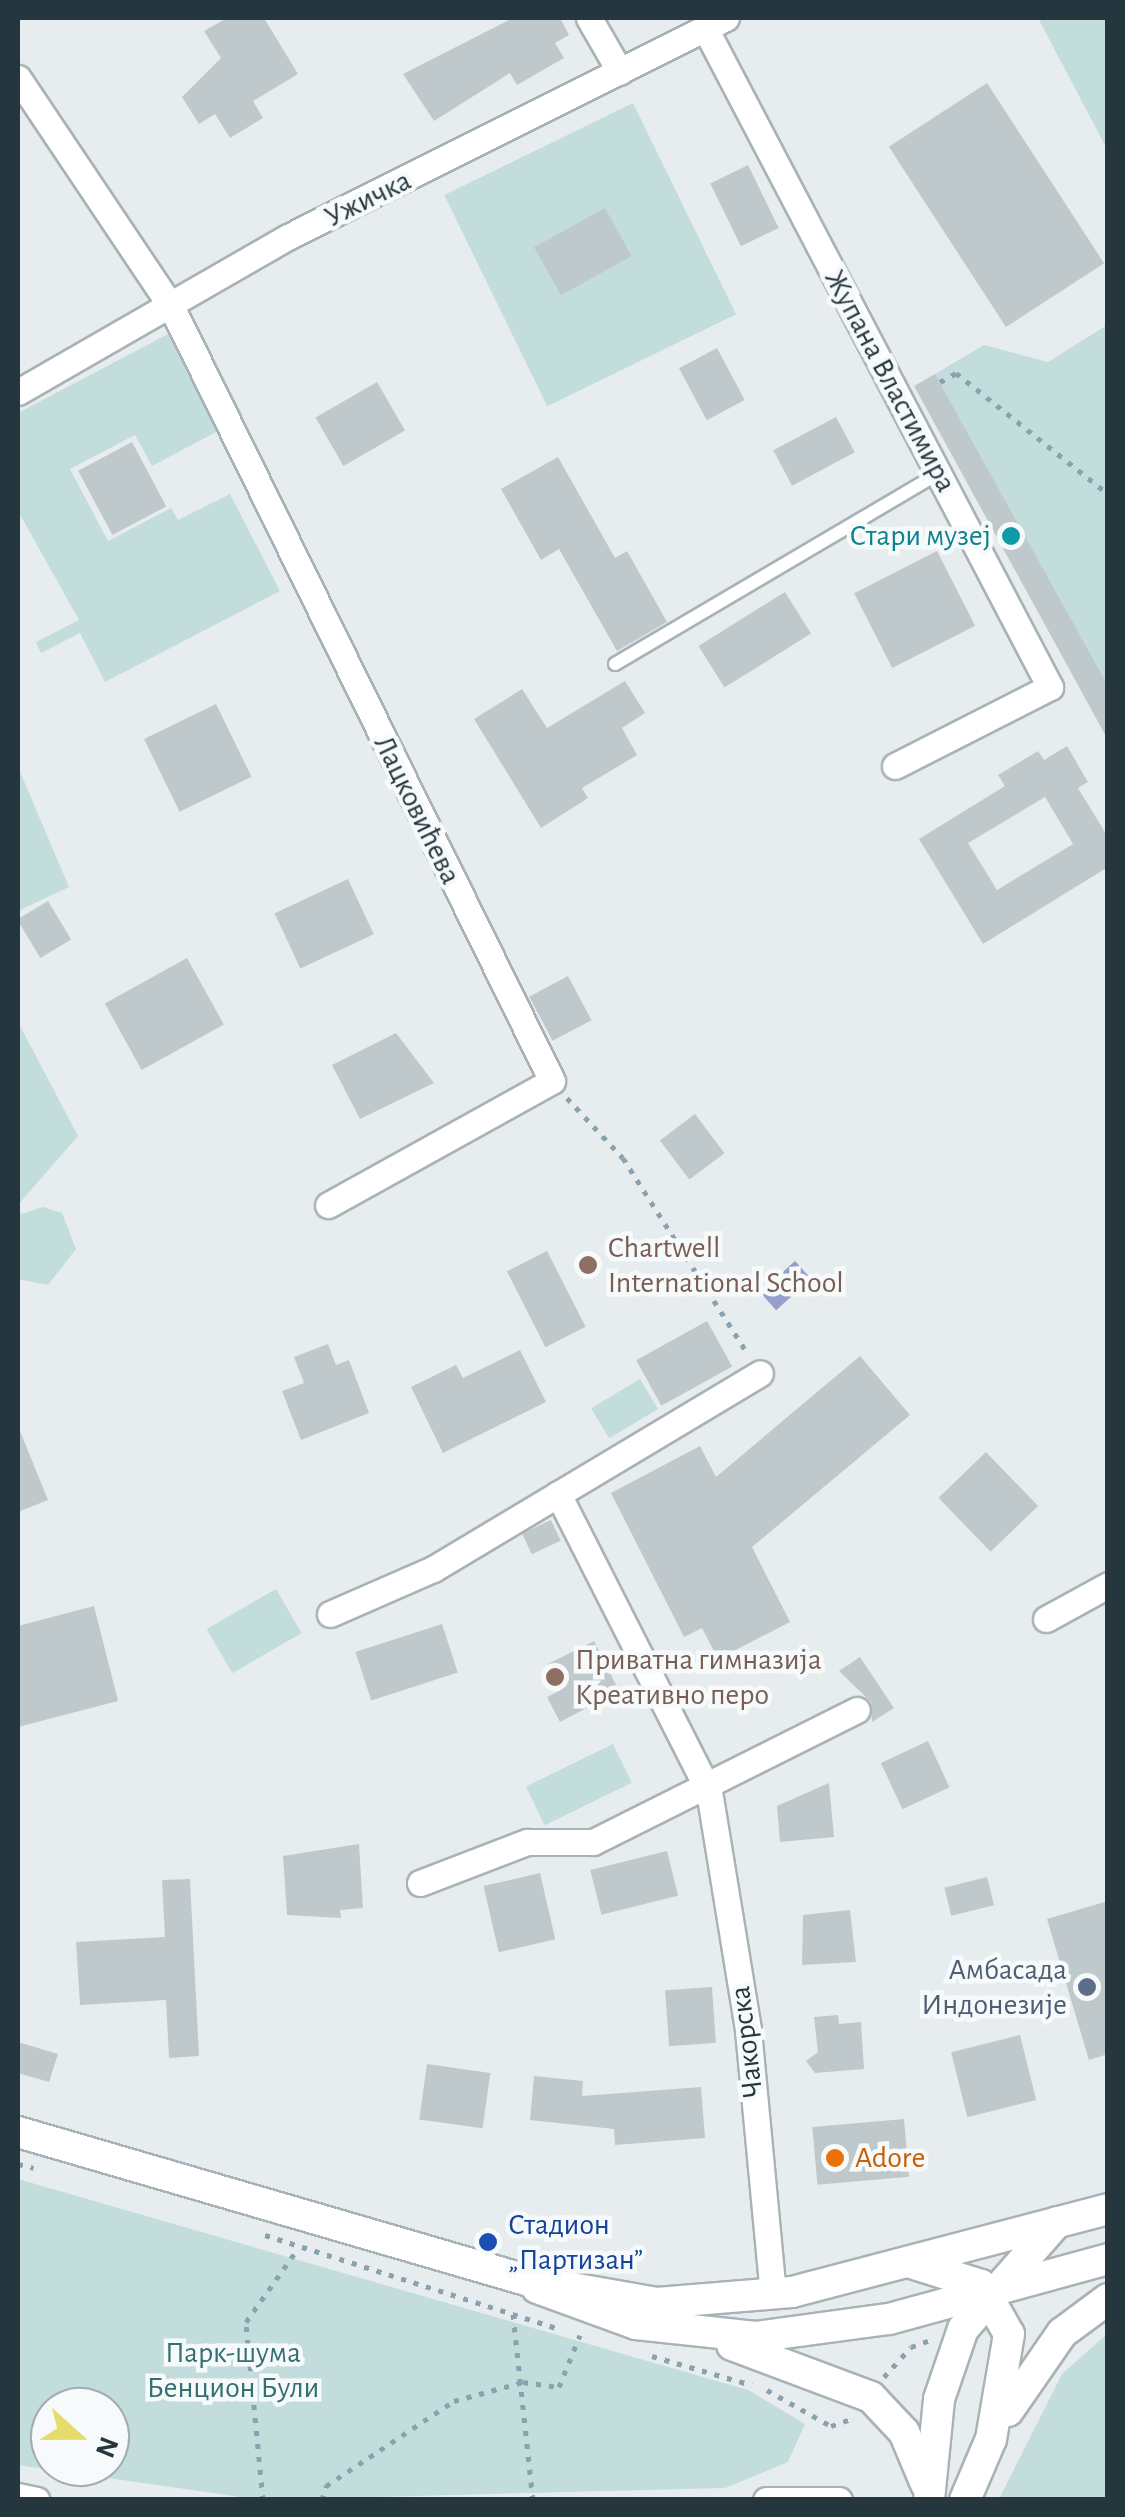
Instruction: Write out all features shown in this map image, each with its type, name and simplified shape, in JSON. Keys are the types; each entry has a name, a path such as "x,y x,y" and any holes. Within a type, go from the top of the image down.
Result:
{"main road":[{"path":"18,2132 526,2280 657,2302 772,2294 1108,2208"},
{"path":"925,2496 944,2379 990,2292 1057,2222"},
{"path":"710,2338 814,2332 990,2292 1108,2260"},
{"path":"898,2262 948,2270 990,2292 1009,2346 991,2440"},
{"path":"526,2280 587,2311 710,2338 871,2397 904,2432 925,2496"},
{"path":"965,2500 991,2440 1040,2358 1108,2299"}],"street":[{"path":"588,18 620,72"},
{"name":"Ужичка","path":"18,392 172,308 288,238 715,23"},
{"name":"Жупана Властимира","path":"715,23 938,474 1050,687 895,766"},
{"name":"Лацковићева","path":"18,78 172,308 552,1081"},
{"path":"328,1205 552,1081"},
{"path":"330,1614 433,1569 760,1373"},
{"name":"Чакорска","path":"558,1494 709,1791 748,2030 772,2294"},
{"path":"1046,1618 1108,1585"},
{"path":"420,1883 528,1842 594,1842 709,1791 857,1710"},
{"path":"18,2496 37,2500"},
{"path":"766,2500 840,2500"}],"lane":[{"path":"615,664 938,474"}],"path":[{"path":"940,382 956,373 1108,494"},
{"path":"552,1081 623,1158 760,1373"},
{"path":"263,2500 246,2322 297,2250"},
{"path":"513,2314 533,2500"},
{"path":"322,2500 326,2486 454,2401 523,2382 558,2387 580,2334"}],"green space":[{"path":"1038,18 1107,18 1107,149"},
{"path":"633,103 736,314 547,406 444,195"},
{"path":"1107,325 1107,686 935,374 984,345 1048,362"},
{"path":"168,334 218,431 152,466 135,435 70,469 108,541 171,508 178,520 230,494 280,591 105,682 80,633 41,653 36,642 79,620 18,511 18,413"},
{"path":"18,767 69,887 18,911"},
{"path":"18,1022 78,1136 18,1205"},
{"path":"43,1207 62,1213 76,1249 48,1285 18,1279 18,1215"},
{"path":"640,1379 658,1409 609,1438 591,1408"},
{"path":"276,1589 302,1633 232,1673 207,1629"},
{"path":"613,1744 632,1783 545,1825 526,1787"},
{"name":"Парк-шума Бенцион Були","path":"18,2179 748,2390 805,2424 788,2462 725,2488 261,2500 130,2481 130,2387 30,2387 30,2467 18,2465"},
{"path":"1107,2334 1107,2499 999,2499 1062,2374"}],"water":[{"path":"795,1261 811,1279 776,1310 760,1292"}],"building":[{"path":"227,18 264,18 298,74 253,101 263,118 230,138 215,114 199,124 182,97 221,58 204,31"},
{"path":"513,18 560,18 569,35 555,43 564,58 517,85 510,73 434,121 403,74"},
{"path":"987,83 1104,263 1006,327 889,147"},
{"path":"748,165 779,228 741,246 710,183"},
{"path":"605,208 632,256 561,295 534,247"},
{"path":"717,348 745,400 707,420 679,368"},
{"name":"Стари музеј","path":"935,374 1108,686 1108,740 914,386"},
{"path":"377,382 405,430 344,466 316,418"},
{"path":"836,417 855,452 792,486 773,450"},
{"path":"132,442 166,506 112,535 78,471"},
{"path":"558,457 615,558 627,551 667,622 617,651 559,549 541,560 501,489"},
{"path":"937,551 975,626 892,668 854,593"},
{"path":"785,592 811,634 724,688 698,646"},
{"path":"625,681 645,713 622,728 637,755 582,788 588,798 541,828 474,719 522,689 547,728"},
{"path":"216,704 252,777 180,812 144,739"},
{"path":"1067,746 1088,782 1078,788 1108,837 1108,867 983,944 919,839 1005,786 998,775 1038,751 1044,760","holes":["1045,797 1073,844 997,890 968,843"]},
{"path":"348,879 374,934 300,969 275,913"},
{"path":"48,901 71,940 40,958 18,919"},
{"path":"187,958 224,1024 142,1070 105,1004"},
{"path":"568,976 591,1020 553,1041 529,997"},
{"path":"396,1033 434,1083 360,1119 332,1065"},
{"path":"695,1114 724,1153 689,1180 660,1140"},
{"path":"547,1251 586,1327 545,1347 507,1271"},
{"path":"707,1321 732,1366 661,1406 636,1360"},
{"path":"328,1344 336,1365 349,1360 369,1413 301,1440 282,1391 304,1383 294,1357"},
{"path":"520,1350 546,1402 443,1453 411,1387 456,1365 463,1378"},
{"path":"860,1356 910,1415 752,1547 790,1622 718,1659 702,1628 684,1637 611,1493 700,1446 716,1477"},
{"path":"18,1426 48,1500 18,1512"},
{"path":"986,1452 1038,1506 991,1552 939,1498"},
{"path":"551,1520 561,1541 532,1554 522,1534"},
{"path":"94,1606 118,1701 18,1727 18,1626"},
{"path":"442,1624 458,1673 371,1701 355,1652"},
{"path":"594,1641 619,1691 560,1722 547,1697 561,1690 548,1664"},
{"path":"860,1657 894,1708 872,1722 871,1702 839,1671"},
{"path":"928,1741 950,1787 902,1809 881,1763"},
{"path":"829,1783 834,1837 780,1842 777,1806"},
{"path":"359,1844 363,1908 340,1910 341,1918 287,1915 283,1856"},
{"path":"667,1851 678,1896 601,1915 590,1870"},
{"path":"540,1873 555,1939 499,1952 483,1886"},
{"path":"987,1877 994,1905 951,1916 944,1888"},
{"path":"190,1879 199,2056 169,2058 166,2000 80,2005 76,1942 165,1937 162,1880"},
{"name":"Амбасада Индонезије","path":"1108,1901 1108,2054 1089,2060 1047,1919"},
{"path":"850,1910 856,1962 802,1965 803,1915"},
{"path":"712,1987 716,2043 669,2046 665,1990"},
{"path":"838,2015 839,2024 861,2022 864,2069 815,2073 806,2061 818,2052 814,2017"},
{"path":"1020,2035 1036,2100 967,2117 951,2052"},
{"path":"18,2042 58,2054 49,2082 18,2073"},
{"path":"427,2064 490,2073 483,2128 419,2119"},
{"path":"534,2076 583,2081 582,2096 701,2087 705,2138 615,2145 614,2129 530,2120"},
{"path":"904,2119 909,2177 817,2185 812,2127"}],"place":[{"name":"Стари музеј","path":"1011,536"},
{"name":"Chartwell International School","path":"588,1265"},
{"name":"Приватна гимназија Креативно перо","path":"555,1677"},
{"name":"Амбасада Индонезије","path":"1087,1987"},
{"name":"Adore","path":"835,2158"},
{"name":"Стадион „Партизан”","path":"488,2242"}]}
